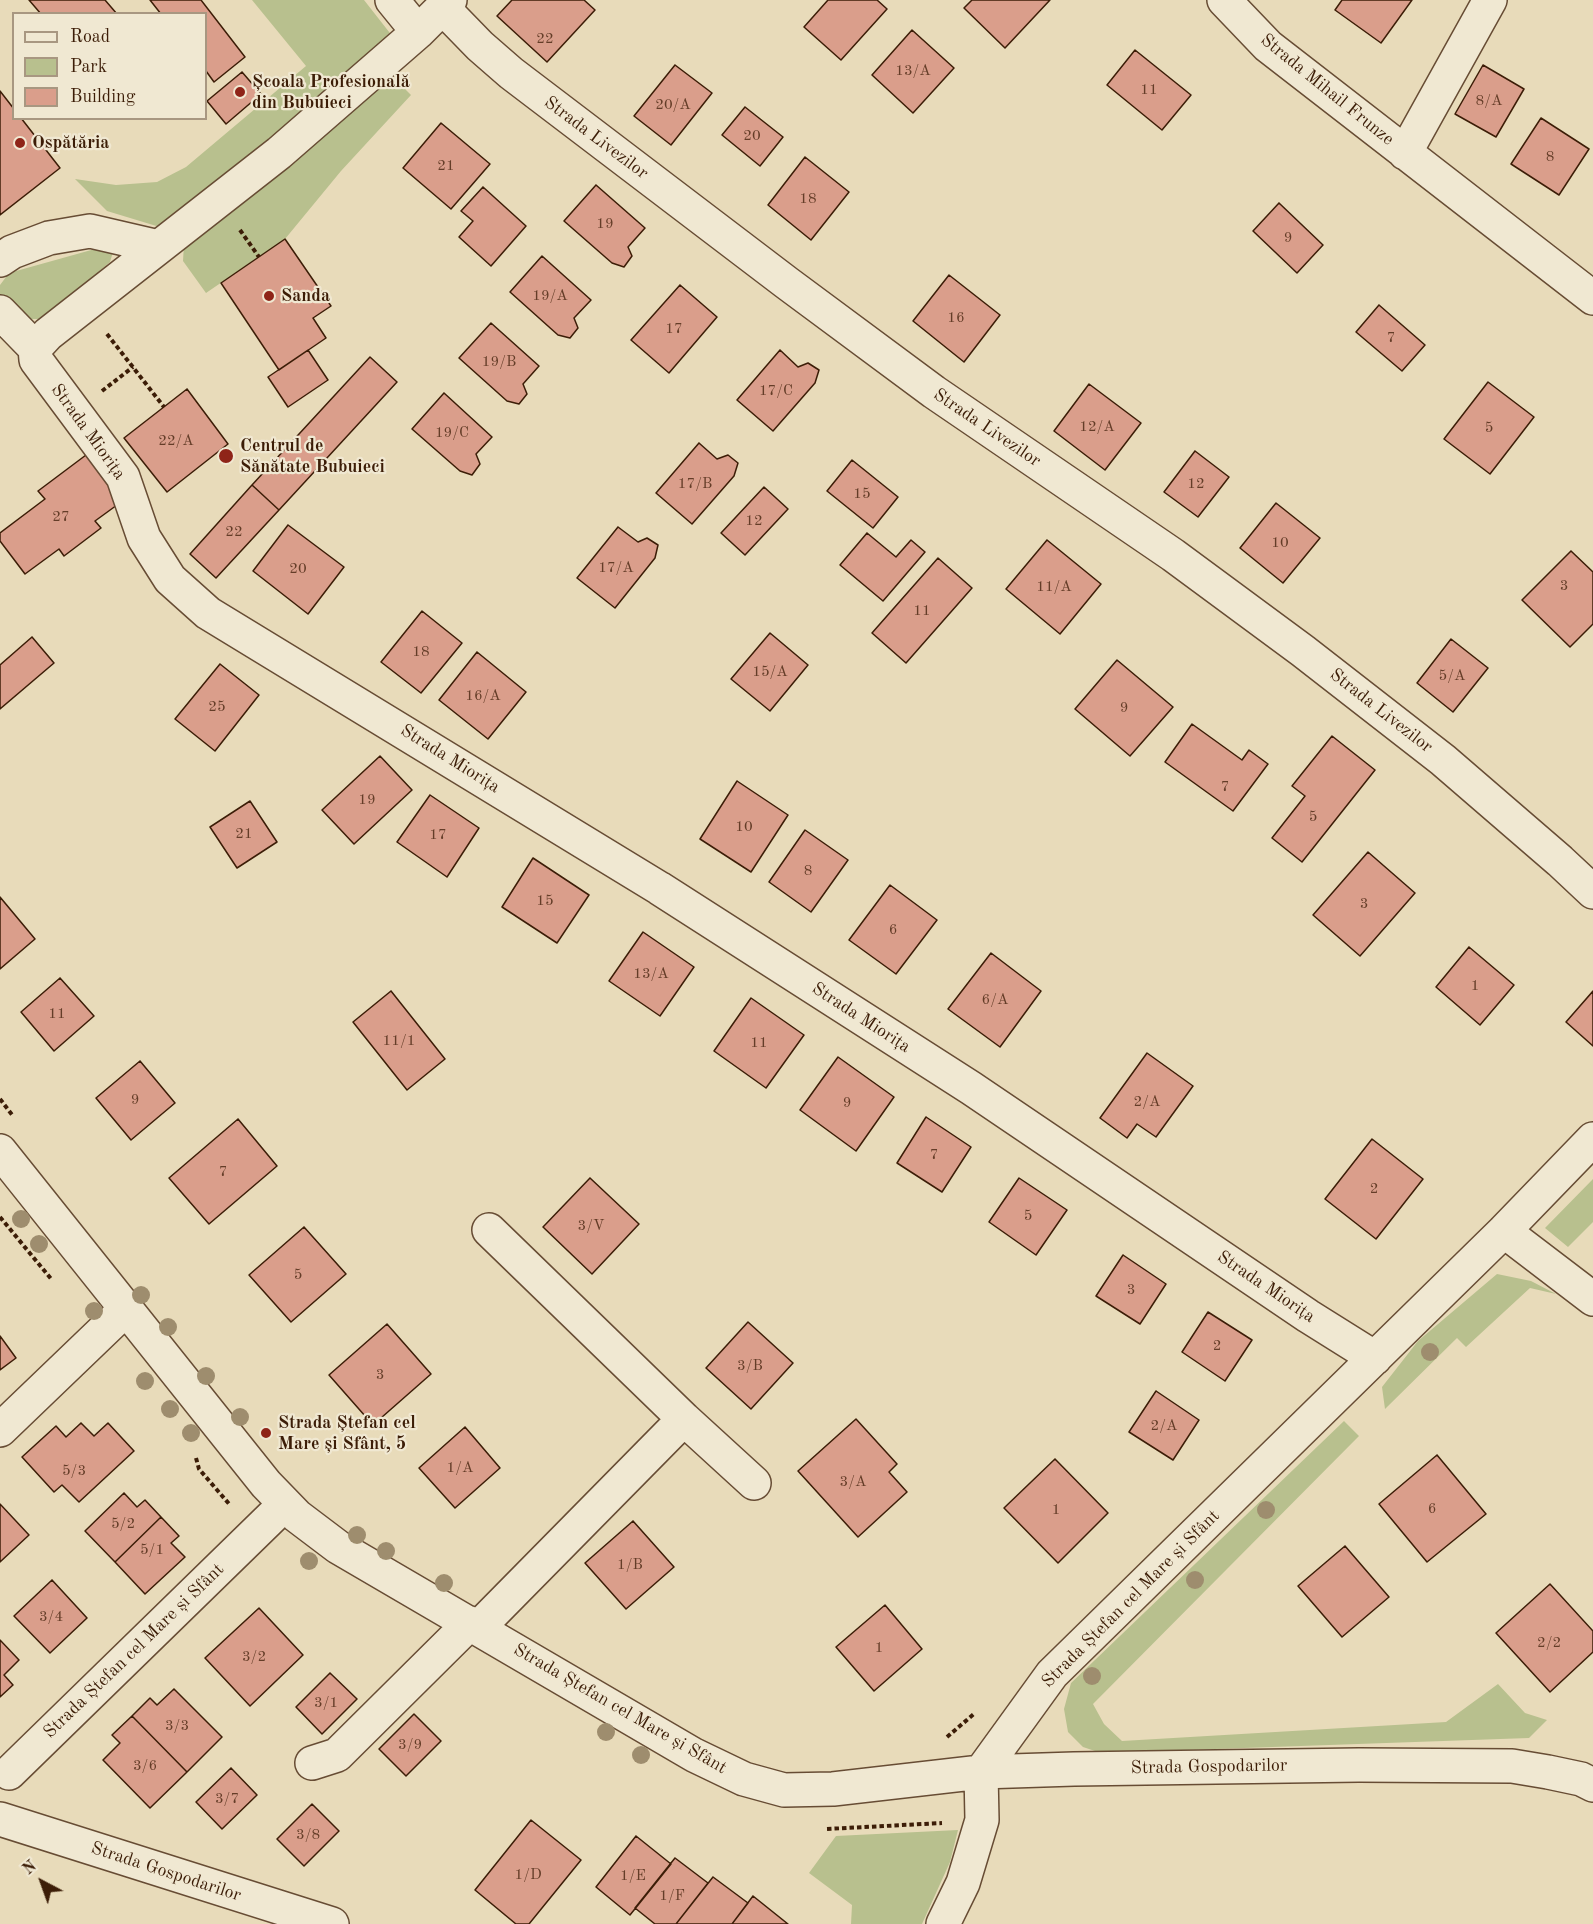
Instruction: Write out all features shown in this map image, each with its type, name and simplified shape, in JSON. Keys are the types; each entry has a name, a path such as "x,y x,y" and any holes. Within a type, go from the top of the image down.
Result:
{"street":[{"path":"34,348 84,305 279,153 418,32 392,0"},
{"name":"Strada Mihail Frunze","path":"1224,0 1268,46 1593,298"},
{"name":"Strada Mihail Frunze","path":"1405,153 1490,0"},
{"name":"Strada Livezilor","path":"418,32 447,4 480,46 511,74 786,283 934,392 1173,555 1304,651 1443,760 1593,892"},
{"path":"0,260 12,252 49,238 90,231 159,247"},
{"name":"Strada Miorița","path":"0,312 34,348 36,360 123,477 144,538 171,579 208,613 660,888 970,1088 1308,1316 1375,1358"},
{"name":"Strada Ștefan cel Mare și Sfânt","path":"0,1151 266,1484 297,1516 338,1547 694,1755 744,1779 784,1790 823,1789 981,1772 1052,1674 1504,1231 1593,1139"},
{"path":"489,1230 754,1484"},
{"path":"1504,1231 1593,1299"},
{"path":"0,1430 126,1309"},
{"path":"312,1763 337,1755 474,1626 684,1419"},
{"name":"Strada Ștefan cel Mare și Sfânt","path":"9,1773 285,1504"},
{"name":"Strada Gospodarilor","path":"981,1772 1074,1768 1512,1766 1570,1776 1593,1785"},
{"path":"943,1924 963,1883 982,1820 981,1772"},
{"name":"Strada Gospodarilor","path":"0,1819 332,1924"}],"path":[{"path":"84,305 164,407"}],"green space":[{"path":"252,0 364,0 393,37 163,228 107,211 75,179 116,185 157,182 186,167 306,66"},
{"path":"389,73 411,95 341,171 285,239 206,293 183,261 184,244"},
{"path":"102,247 113,252 110,262 44,319 27,319 15,314 0,294 0,285 9,273"},
{"path":"1593,1179 1593,1222 1568,1247 1545,1228"},
{"path":"1497,1274 1531,1281 1556,1294 1530,1288 1466,1347 1457,1338 1385,1409 1382,1387 1418,1341"},
{"path":"1344,1421 1359,1436 1093,1704 1104,1724 1122,1741 1446,1722 1498,1684 1525,1713 1547,1720 1529,1738 1101,1753 1083,1747 1068,1732 1064,1709 1071,1683"},
{"path":"958,1830 950,1862 922,1924 851,1924 852,1905 809,1873 836,1836"}],"building":[{"path":"29,0 105,0 115,12 39,12"},
{"path":"150,0 201,0 245,57 214,82 207,72 207,12 159,12"},
{"path":"512,0 584,0 595,10 547,62 497,16"},
{"path":"828,0 877,0 887,9 841,60 804,27"},
{"path":"972,0 1050,0 1005,48 964,8"},
{"path":"1342,0 1412,0 1381,43 1335,10"},
{"path":"912,30 954,68 913,113 872,75"},
{"path":"1135,50 1191,95 1162,130 1107,85"},
{"path":"675,65 712,93 671,145 634,116"},
{"path":"1483,65 1524,89 1496,137 1455,114"},
{"path":"242,72 261,94 226,124 207,101"},
{"name":"Ospătăria","path":"0,91 12,106 12,120 23,120 60,168 0,215"},
{"path":"745,107 783,137 760,166 722,135"},
{"path":"1541,118 1589,149 1559,195 1511,164"},
{"path":"441,123 490,164 451,209 403,168"},
{"path":"805,157 849,192 811,240 768,205"},
{"path":"596,185 645,228 628,247 632,256 624,267 612,263 564,221"},
{"path":"483,187 526,226 491,266 459,237 473,221 461,211"},
{"path":"1279,203 1323,245 1297,273 1253,231"},
{"path":"285,239 331,306 313,318 326,338 279,370 221,283"},
{"path":"542,256 591,300 574,318 578,328 570,338 558,335 510,292"},
{"path":"949,275 1000,315 964,362 913,321"},
{"path":"680,285 717,317 669,373 631,340"},
{"path":"1379,305 1425,345 1402,371 1356,332"},
{"path":"491,323 539,366 523,384 527,394 519,404 507,401 459,358"},
{"path":"308,350 328,380 288,407 268,377"},
{"path":"780,350 798,367 808,363 819,370 815,383 773,431 737,400"},
{"path":"370,357 397,382 279,510 252,485"},
{"path":"1488,382 1534,417 1490,474 1444,439"},
{"path":"1089,384 1141,423 1105,470 1054,431"},
{"path":"187,389 228,444 167,492 124,438"},
{"path":"444,393 492,437 476,454 480,464 472,475 460,471 412,429"},
{"path":"699,443 717,459 728,455 738,463 734,476 692,524 656,493"},
{"path":"1195,451 1229,477 1198,517 1164,492"},
{"path":"90,452 112,482 117,505 95,521 101,528 64,556 59,549 25,574 0,541 0,533 45,499 38,491"},
{"path":"852,460 898,497 873,528 827,491"},
{"path":"252,485 279,510 216,578 190,554"},
{"path":"764,487 788,509 745,555 721,533"},
{"path":"1276,503 1320,538 1283,583 1240,548"},
{"path":"288,525 344,567 308,614 253,571"},
{"path":"618,527 638,542 647,538 658,545 655,558 615,608 577,578"},
{"path":"867,533 896,557 911,540 925,552 883,601 840,565"},
{"path":"1047,540 1101,584 1060,634 1006,589"},
{"path":"1571,551 1593,572 1593,624 1570,647 1522,600"},
{"path":"938,558 972,588 906,663 872,633"},
{"path":"422,611 462,643 421,693 381,662"},
{"path":"770,633 808,665 770,711 731,679"},
{"path":"32,637 54,663 0,709 0,665"},
{"path":"1451,639 1488,668 1453,712 1417,683"},
{"path":"477,652 526,692 488,739 439,700"},
{"path":"1117,660 1173,707 1130,756 1075,709"},
{"path":"220,664 259,695 215,751 175,719"},
{"path":"1192,724 1242,760 1249,750 1268,764 1233,811 1165,762"},
{"path":"1332,736 1375,770 1302,862 1272,838 1305,796 1292,786"},
{"path":"380,756 412,790 354,844 322,810"},
{"path":"737,781 788,815 751,872 700,839"},
{"path":"430,795 479,828 447,877 397,842"},
{"path":"250,801 277,842 237,868 210,827"},
{"path":"805,830 848,860 811,912 769,882"},
{"path":"1368,852 1415,893 1360,956 1313,915"},
{"path":"533,858 589,895 557,943 502,907"},
{"path":"890,885 937,920 896,974 849,940"},
{"path":"0,897 35,939 0,969"},
{"path":"643,932 694,967 660,1016 609,981"},
{"path":"1469,947 1514,985 1480,1025 1436,987"},
{"path":"991,953 1041,991 1000,1047 948,1009"},
{"path":"60,978 94,1016 54,1051 21,1012"},
{"path":"391,991 445,1059 407,1090 353,1022"},
{"path":"1593,991 1593,1046 1566,1022"},
{"path":"751,998 804,1035 766,1088 714,1051"},
{"path":"1147,1053 1193,1086 1156,1137 1137,1124 1127,1138 1100,1118"},
{"path":"838,1057 894,1097 856,1151 800,1110"},
{"path":"140,1061 175,1103 131,1140 96,1098"},
{"path":"926,1117 971,1147 942,1192 897,1163"},
{"path":"238,1119 277,1166 209,1224 169,1178"},
{"path":"1372,1139 1423,1179 1376,1239 1325,1199"},
{"path":"590,1178 639,1224 592,1274 543,1227"},
{"path":"1019,1178 1067,1210 1036,1255 989,1222"},
{"path":"304,1227 346,1274 291,1322 249,1275"},
{"path":"1123,1255 1166,1284 1140,1324 1096,1296"},
{"path":"1208,1312 1252,1340 1225,1381 1182,1352"},
{"path":"748,1322 793,1363 751,1409 706,1368"},
{"path":"387,1324 431,1374 373,1425 329,1375"},
{"path":"0,1336 16,1358 0,1370"},
{"path":"1156,1391 1199,1420 1173,1460 1129,1432"},
{"path":"856,1419 897,1464 889,1472 907,1492 858,1537 798,1471"},
{"path":"81,1423 94,1436 108,1423 134,1451 79,1502 62,1485 54,1492 22,1457 56,1426 66,1437"},
{"path":"465,1427 500,1468 455,1508 419,1468"},
{"path":"1437,1455 1486,1514 1427,1562 1379,1504"},
{"path":"1055,1459 1108,1513 1058,1563 1004,1508"},
{"path":"124,1493 137,1507 145,1500 161,1517 115,1562 85,1531"},
{"path":"0,1504 29,1535 0,1562"},
{"path":"161,1517 179,1536 171,1543 185,1557 145,1594 115,1562"},
{"path":"633,1521 674,1567 626,1609 585,1563"},
{"path":"1345,1546 1389,1597 1342,1637 1298,1586"},
{"path":"52,1580 87,1618 50,1653 14,1616"},
{"path":"1550,1584 1593,1631 1593,1652 1550,1692 1496,1633"},
{"path":"885,1605 922,1649 874,1691 836,1647"},
{"path":"259,1608 303,1655 250,1706 205,1658"},
{"path":"0,1640 19,1660 4,1675 13,1685 0,1697"},
{"path":"330,1673 357,1699 322,1734 296,1707"},
{"path":"174,1689 222,1737 187,1772 132,1716 150,1698 157,1705"},
{"path":"414,1714 441,1741 406,1776 379,1749"},
{"path":"132,1716 187,1772 150,1808 103,1760 120,1743 112,1735"},
{"path":"231,1768 257,1795 222,1829 196,1802"},
{"path":"312,1804 339,1831 304,1866 277,1839"},
{"path":"531,1820 581,1860 529,1924 516,1924 475,1890"},
{"path":"636,1836 671,1864 630,1915 596,1887"},
{"path":"675,1858 708,1883 676,1924 655,1924 635,1908"},
{"path":"713,1877 748,1903 732,1924 676,1924"},
{"path":"753,1896 788,1924 732,1924"}],"place":[{"name":"Școala Profesională din Bubuieci","path":"240,92"},
{"name":"Ospătăria","path":"20,143"},
{"name":"Sanda","path":"269,296"},
{"name":"Centrul de Sănătate Bubuieci","path":"226,456"},
{"name":"Strada Ștefan cel Mare și Sfânt, 5","path":"266,1433"}]}
